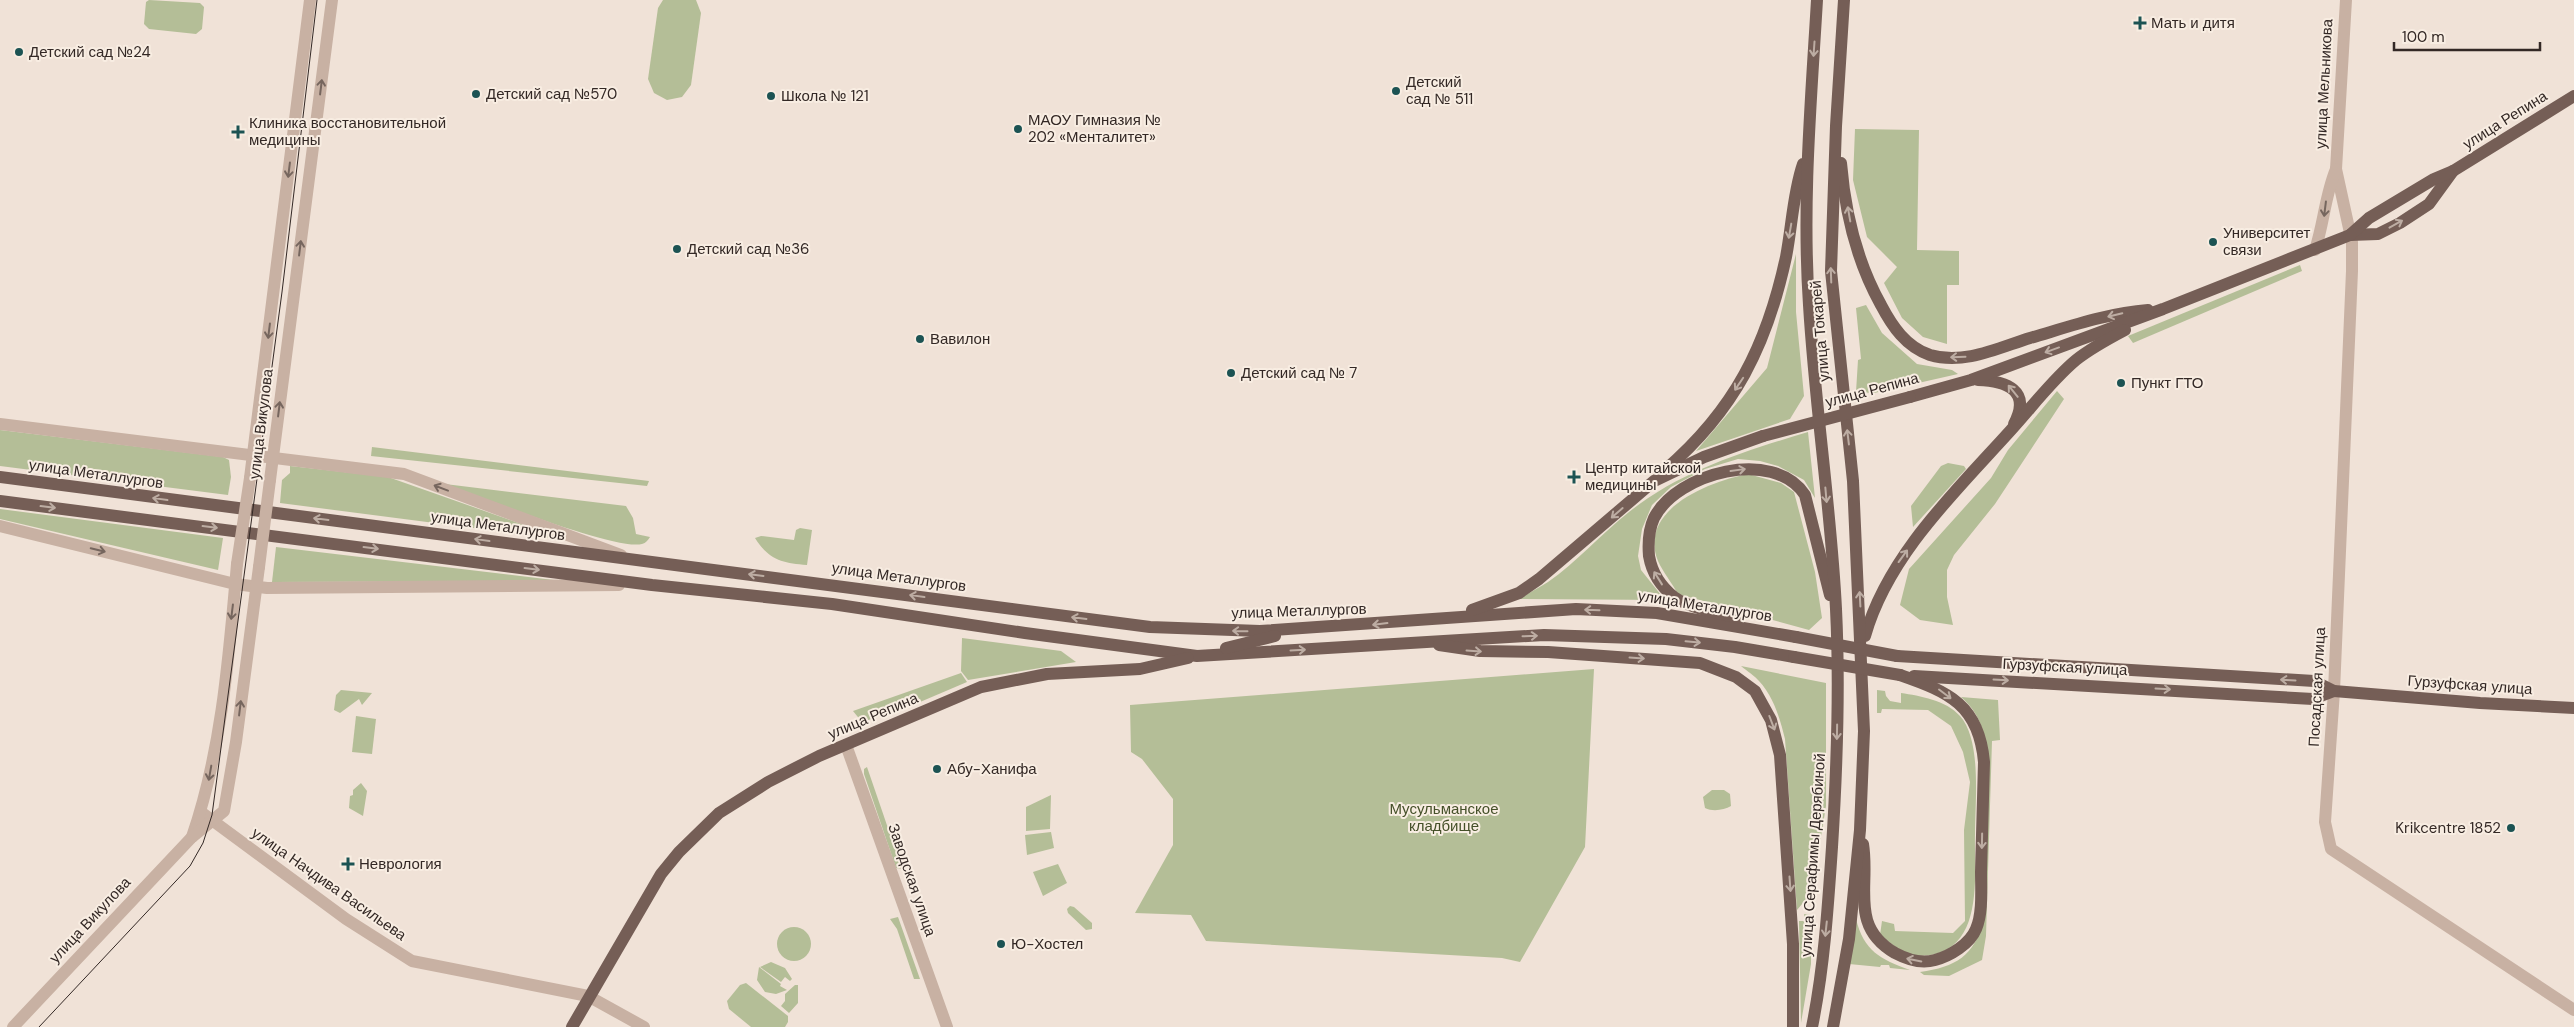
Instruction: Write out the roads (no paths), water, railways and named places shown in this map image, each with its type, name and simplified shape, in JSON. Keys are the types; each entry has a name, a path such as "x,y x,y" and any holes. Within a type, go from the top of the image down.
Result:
{"main road":[{"name":"улица Токарей","path":"1817,0 1807,150 1809,304 1836,608 1838,684"},
{"name":"улица Токарей","path":"1844,0 1836,126 1832,288 1853,481 1862,648 1864,731 1860,830"},
{"name":"улица Репина","path":"1428,618 1474,609 1519,593 1554,568 1654,481 1704,457 1763,436 1971,380 2315,250 2350,234 2370,218 2434,179 2452,171 2574,96"},
{"path":"1836,126 1851,225 1866,274 1898,333 1918,350 1944,357 1968,357 2100,318 2132,311 2163,309"},
{"path":"1654,481 1716,417 1748,372 1758,350 1786,257 1801,170 1807,150"},
{"name":"улица Репина","path":"2350,234 2378,234 2400,223 2429,204 2452,171"},
{"path":"1862,648 1872,611 1900,560 2009,432 2075,361 2093,348 2163,309"},
{"path":"1971,380 1998,381 2015,391 2019,401 2018,416 2009,432"},
{"path":"1796,637 1765,625 1687,603 1675,598 1665,588 1654,574 1648,548 1654,518 1677,494 1694,484 1730,470 1749,468 1764,469 1794,482 1805,495 1827,588 1836,608"},
{"name":"улица Металлургов","path":"0,478 1150,627 1212,631 1363,626 1428,618 1576,609 1634,611 1691,618 1796,637"},
{"path":"0,501 652,585 832,604 1197,656 1427,642 1456,649 1548,652 1700,663 1722,670 1748,683 1766,708 1776,733 1780,755 1793,944 1793,1027"},
{"name":"улица Репина","path":"572,1027 588,996 661,874 679,852 719,813 768,782 846,745 981,687 1047,674 1140,669 1306,628"},
{"name":"Гурзуфская улица","path":"1427,642 1535,635 1626,636 1735,647 1900,675 2313,699 2334,691"},
{"name":"Гурзуфская улица","path":"1796,637 1897,656 2314,682 2334,691 2488,704 2574,708"},
{"path":"1860,830 1866,863 1864,910 1870,931 1876,939 1903,958 1917,962 1940,958 1963,945 1977,928 1979,917 1984,762 1982,741 1973,720 1939,689 1900,675"},
{"name":"улица Серафимы Дерябиной","path":"1812,1027 1823,961 1830,888 1836,790 1838,684"},
{"path":"1833,1027 1849,938 1860,830"}],"street":[{"name":"улица Викулова","path":"192,837 201,812 217,739 237,564 253,455 310,0"},
{"name":"улица Викулова","path":"13,1027 192,837 224,811 236,742 274,458 332,0"},
{"name":"улица Мельникова","path":"2346,0 2336,169 2350,234"},
{"name":"улица Мельникова","path":"2315,250 2323,224 2328,187 2336,169"},
{"name":"Посадская улица","path":"2350,234 2352,272 2334,691 2325,822 2331,849 2574,1010"},
{"path":"0,424 404,474 635,561"},
{"path":"0,526 236,584 256,587 652,585"},
{"name":"Заводская улица","path":"846,745 947,1027"},
{"name":"улица Начдива Васильева","path":"201,812 346,919 406,958 425,964 588,996 644,1027"}],"tram line":[{"path":"39,1027 190,866 203,843 212,815 282,292 317,0"}],"place":[{"name":"Мать и дитя","path":"2140,23"},
{"name":"Детский сад №24","path":"19,52"},
{"name":"Детский сад № 511","path":"1396,91"},
{"name":"Детский сад №570","path":"476,94"},
{"name":"Школа № 121","path":"771,96"},
{"name":"МАОУ Гимназия № 202 «Менталитет»","path":"1018,129"},
{"name":"Клиника восстановительной медицины","path":"238,132"},
{"name":"Университет связи","path":"2213,242"},
{"name":"Детский сад №36","path":"677,249"},
{"name":"Вавилон","path":"920,339"},
{"name":"Детский сад № 7","path":"1231,373"},
{"name":"Пункт ГТО","path":"2121,383"},
{"name":"Центр китайской медицины","path":"1574,477"},
{"name":"Абу-Ханифа","path":"937,769"},
{"name":"Krikcentre 1852","path":"2511,828"},
{"name":"Неврология","path":"348,864"},
{"name":"Ю-Хостел","path":"1001,944"}],"park label":[{"name":"Мусульманское кладбище","path":"1444,818"}]}
